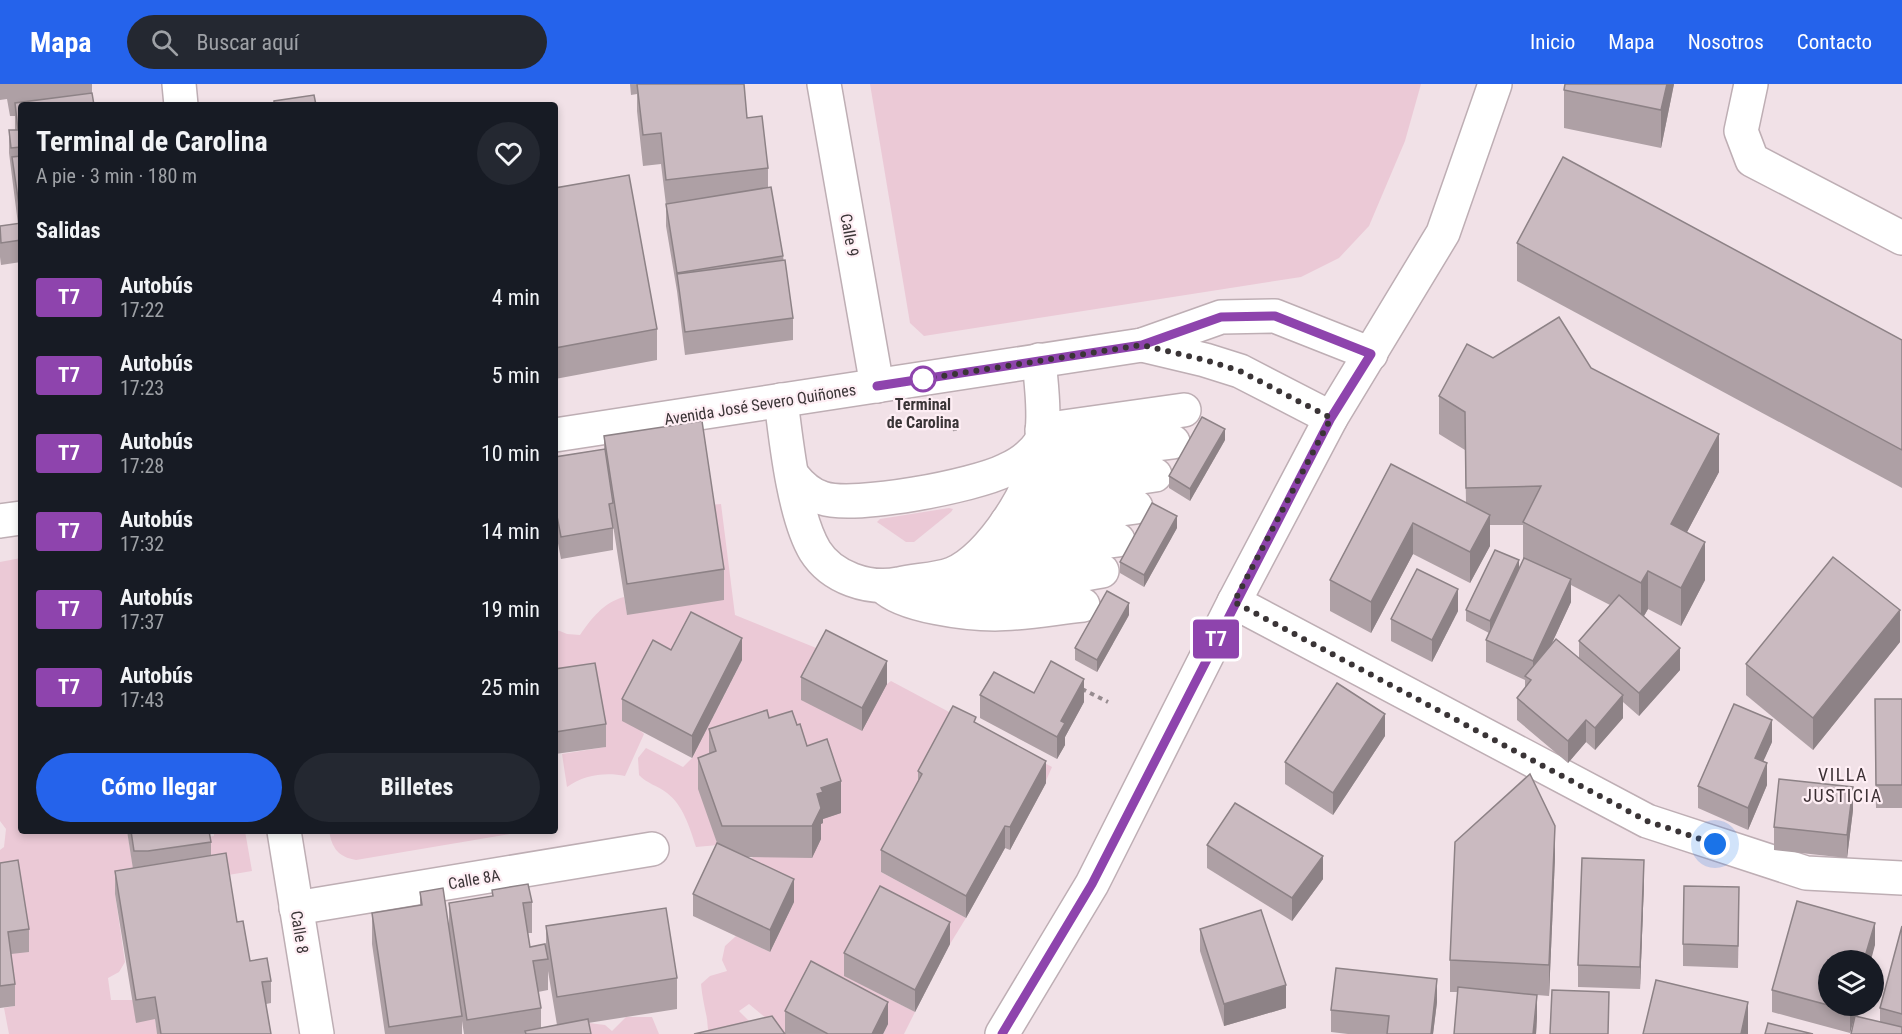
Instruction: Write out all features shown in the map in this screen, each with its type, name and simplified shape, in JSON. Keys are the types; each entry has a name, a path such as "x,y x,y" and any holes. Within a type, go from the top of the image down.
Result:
{"street":[{"path":"179,84 181,102"},
{"name":"Calle 9","path":"824,84 877,386"},
{"path":"1002,1034 1092,884 1234,602 1331,418 1443,233 1496,84"},
{"path":"1751,84 1741,132 1752,160 1902,238"},
{"name":"Avenida José Severo Quiñones","path":"558,435 1142,345 1221,317 1275,316 1371,354"},
{"name":"Avenida José Severo Quiñones","path":"1142,345 1240,371 1331,418"},
{"path":"1039,360 1043,401 1040,444 1032,475 1017,507 999,534 978,558 953,573 899,584 891,594 918,604 995,614 1083,605"},
{"path":"781,400 793,476 804,526 815,550 827,566 849,579 970,588 1030,583 1102,571"},
{"path":"793,476 809,492 823,499 868,501 981,481 1024,460 1040,444 1184,410"},
{"path":"1040,444 1173,442"},
{"path":"1025,490 1095,484 1155,475"},
{"path":"1007,522 1136,507"},
{"path":"0,521 18,518"},
{"path":"978,558 1118,540"},
{"path":"1234,602 1647,821 1806,873 1902,878"},
{"name":"Calle 8","path":"284,834 316,1034"},
{"name":"Calle 8A","path":"296,908 652,849"}],"path":[{"path":"953,419 955,431"},
{"path":"1076,686 1108,702"}],"shaded area":[{"path":"870,84 1421,84 1405,141 1369,226 1339,258 1301,277 924,336 910,323"},
{"path":"721,504 735,615 826,652 887,684 891,681 1052,767 1045,783 974,744 881,872 966,918 950,944 845,976 915,1012 904,1034 883,1034 888,1024 811,984 785,1034 749,1004 739,1011 762,1034 709,1034 701,984 710,976 727,971 722,960 725,946 736,936 770,952 794,902 747,863 753,857 699,789 718,845 696,847 685,817 673,798 639,775 638,758 646,748 683,767 692,758 742,660 641,731 644,734 625,776 595,775 567,787 562,754 605,747 558,694 558,630 580,635 593,617 604,607 624,597 627,614 709,505"},
{"path":"953,509 951,512 914,542 906,542 877,522 880,519"},
{"path":"18,559 18,834 128,834 134,873 214,834 246,834 252,871 115,894 125,962 119,972 108,978 111,1000 132,1000 155,1019 157,1034 9,1034 4,1008 15,1006 0,885 0,850 4,847 6,829 0,821 0,562"},
{"path":"330,834 510,834 356,860 340,854"},
{"path":"626,1017 652,1017 659,1034 583,1034 589,1023 605,1025 612,1031"}],"building":[{"path":"637,84 744,84 747,118 762,116 768,168 666,180 661,133 643,135"},
{"path":"1565,84 1667,84 1661,110 1564,90"},
{"path":"92,93 94,102 23,102"},
{"path":"314,95 315,102 274,102"},
{"path":"15,103 18,103 18,130"},
{"path":"9,130 18,130 18,147 11,148"},
{"path":"18,156 18,198 12,157"},
{"path":"1563,157 1902,340 1902,450 1517,243"},
{"path":"629,175 657,329 558,347 558,187"},
{"path":"771,187 783,256 677,273 666,204"},
{"path":"18,223 18,240 1,243 0,226"},
{"path":"785,260 793,318 685,332 677,274"},
{"path":"1559,317 1591,368 1719,434 1671,524 1705,542 1681,588 1648,571 1641,583 1523,522 1541,486 1466,488 1465,412 1439,396 1467,344 1493,358"},
{"path":"1202,417 1225,429 1190,489 1169,476"},
{"path":"702,421 724,569 627,584 604,436"},
{"path":"605,449 613,503 609,504 613,528 561,537 558,521 558,457"},
{"path":"1391,464 1490,515 1470,552 1413,523 1371,602 1330,580"},
{"path":"1152,503 1177,516 1144,575 1120,562"},
{"path":"1495,550 1519,560 1490,621 1466,610"},
{"path":"1833,557 1900,610 1813,718 1746,664"},
{"path":"1524,558 1571,579 1533,661 1486,640"},
{"path":"1417,569 1458,589 1432,640 1391,619"},
{"path":"1107,591 1129,603 1097,660 1075,648"},
{"path":"1619,595 1680,648 1639,693 1579,641"},
{"path":"691,612 742,638 692,736 622,699 653,640 671,650"},
{"path":"826,630 887,661 862,708 801,677"},
{"path":"1556,639 1623,695 1595,728 1586,720 1568,741 1517,698 1531,680 1525,676"},
{"path":"1051,661 1084,679 1061,721 1065,723 1057,737 980,695 994,672 1034,693"},
{"path":"595,663 606,724 558,732 558,669"},
{"path":"1337,683 1385,714 1333,793 1285,762"},
{"path":"1875,699 1902,699 1902,785 1876,785"},
{"path":"1734,704 1772,720 1755,758 1767,763 1748,808 1698,786"},
{"path":"953,706 976,717 974,722 1046,761 1010,827 1005,826 966,896 881,850 922,774 918,771"},
{"path":"767,710 769,718 792,711 797,725 800,724 807,746 827,739 841,781 821,788 823,792 817,794 821,808 812,826 722,826 698,758 716,751 709,729"},
{"path":"1530,774 1555,826 1549,965 1450,960 1455,842"},
{"path":"1779,779 1853,787 1847,835 1774,827"},
{"path":"1235,803 1323,856 1292,898 1207,845"},
{"path":"131,834 210,834 211,842 148,851 134,851"},
{"path":"717,843 794,879 770,930 693,894"},
{"path":"226,853 237,922 243,921 250,961 267,958 271,981 262,982 271,1034 161,1034 155,997 136,1000 115,871"},
{"path":"1582,858 1644,860 1640,967 1578,965"},
{"path":"18,860 29,929 8,932 15,984 0,986 0,863"},
{"path":"528,884 532,902 523,903 530,947 545,944 548,959 533,961 541,1008 467,1020 449,903 493,896 492,890"},
{"path":"880,886 950,922 915,990 844,953"},
{"path":"1684,886 1739,887 1738,946 1683,944"},
{"path":"443,888 462,1016 389,1027 372,913 422,905 420,892"},
{"path":"1797,901 1875,923 1867,950 1818,950 1818,1002 1772,990"},
{"path":"666,908 677,978 557,997 546,926"},
{"path":"1261,910 1286,985 1224,1004 1200,929"},
{"path":"1902,926 1902,1014 1884,1009 1884,993"},
{"path":"811,961 888,1002 872,1034 828,1034 785,1011"},
{"path":"1336,968 1437,979 1431,1034 1387,1034 1389,1016 1331,1010"},
{"path":"1656,980 1748,1002 1741,1034 1643,1034"},
{"path":"1458,987 1537,995 1533,1034 1454,1034"},
{"path":"1552,990 1609,992 1608,1034 1550,1034"},
{"path":"772,1016 785,1034 694,1034"},
{"path":"1855,1016 1902,1027 1902,1034 1851,1034"},
{"path":"588,1019 591,1034 526,1034 525,1031"},
{"path":"1768,1023 1813,1034 1765,1034"}],"bus line":[{"name":"T7","path":"877,386 1142,345 1221,317 1275,316 1371,354 1331,418 1234,602 1092,884 1002,1034"}],"place":[{"name":"Terminal de Carolina","path":"923,379"}],"district":[{"name":"VILLA JUSTICIA","path":"1843,785"}],"route":[{"path":"923,379 1142,345 1240,371 1331,418 1234,602 1647,821 1715,844"}]}
